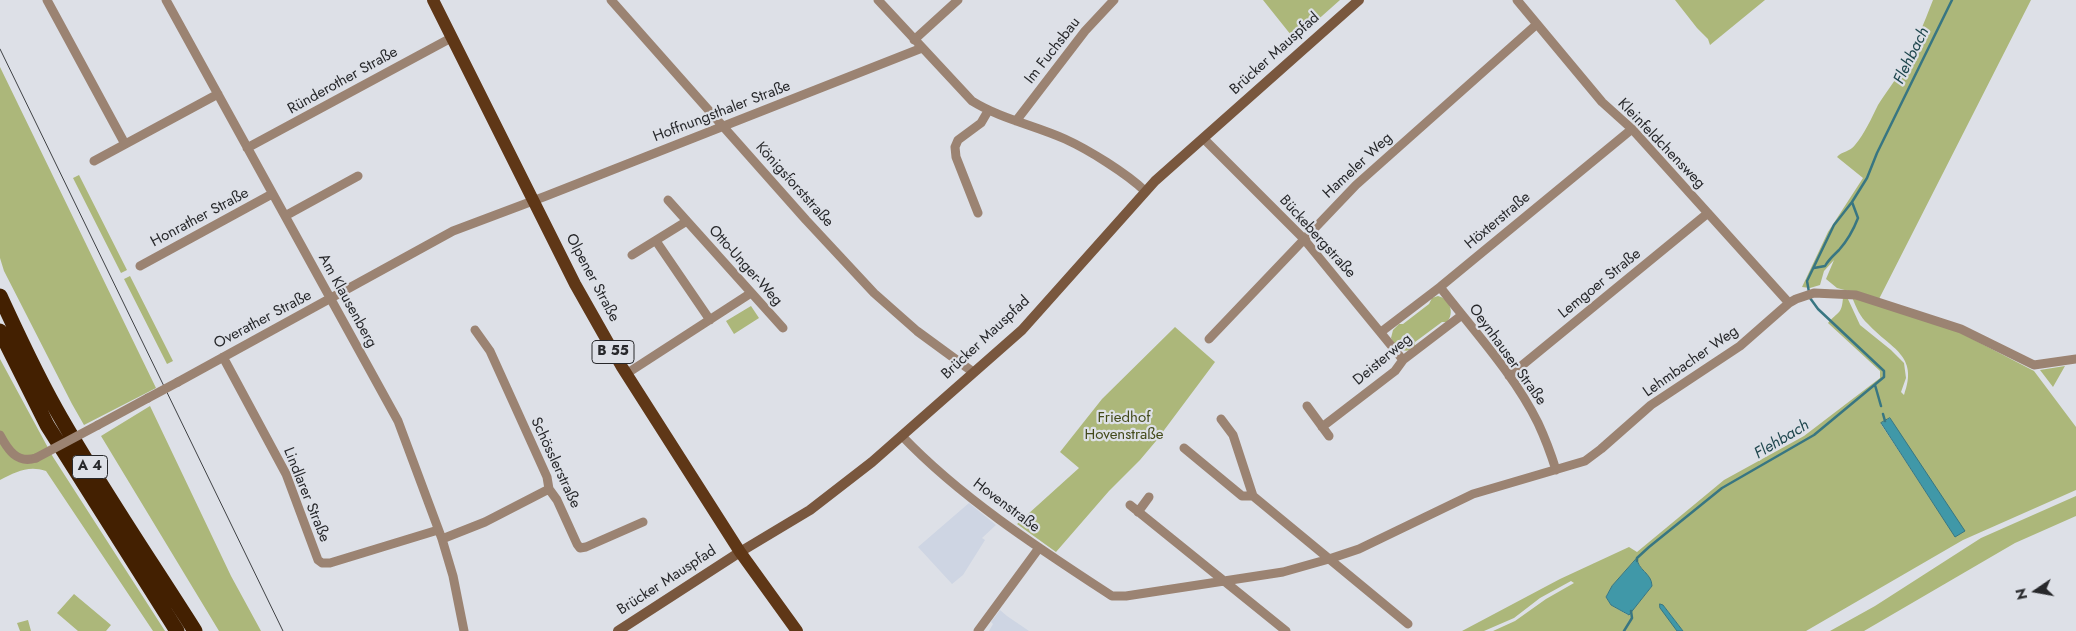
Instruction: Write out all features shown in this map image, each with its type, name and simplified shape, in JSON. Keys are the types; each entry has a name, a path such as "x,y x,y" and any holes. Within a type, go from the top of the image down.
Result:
{"highway":[{"name":"A 4","path":"0,296 24,349 60,417 195,631"},
{"name":"A 4","path":"0,331 48,425 177,631"}],"main road":[{"name":"Olpener Straße","path":"433,0 575,284 626,374 740,552 798,631"},
{"name":"Brücker Mauspfad","path":"618,631 740,552 810,510 862,471 1026,325 1145,191 1359,0"}],"street":[{"path":"47,0 125,144"},
{"name":"Am Klausenberg","path":"166,0 398,420 453,576 464,631"},
{"name":"Königsforststraße","path":"611,0 806,220 874,293 917,331 973,372"},
{"path":"878,0 968,98 988,111 1064,139 1080,147 1137,183 1145,191"},
{"path":"914,40 958,0"},
{"name":"Im Fuchsbau","path":"1016,121 1085,31 1114,0"},
{"name":"Kleinfeldchensweg","path":"1517,0 1602,102 1632,129 1790,304"},
{"name":"Hameler Weg","path":"1209,339 1356,184 1537,24"},
{"name":"Ründerother Straße","path":"247,148 451,38"},
{"name":"Hoffnungsthaler Straße","path":"533,201 922,48"},
{"path":"94,161 218,94"},
{"path":"978,213 956,157 955,147 958,140 981,123 988,111"},
{"name":"Höxterstraße","path":"1381,332 1440,287 1632,129"},
{"name":"Bückebergstraße","path":"1204,139 1303,238 1403,360"},
{"path":"284,216 358,176"},
{"name":"Honrather Straße","path":"140,266 272,194"},
{"name":"Otto-Unger-Weg","path":"668,200 783,328"},
{"name":"Overather Straße","path":"0,435 14,455 25,460 36,458 330,299 440,237 533,201"},
{"name":"Lemgoer Straße","path":"1509,376 1708,212"},
{"name":"Otto-Unger-Weg","path":"632,255 687,222"},
{"path":"656,241 710,320"},
{"name":"Oeynhauser Straße","path":"1440,287 1509,376 1538,422 1556,470"},
{"path":"626,374 751,293"},
{"name":"Lehmbacher Weg","path":"1040,548 1112,596 1126,596 1283,572 1329,559 1359,549 1473,494 1585,461 1652,405 1740,346 1790,304 1810,294 1852,294 1961,329 2034,365 2076,359"},
{"name":"Deisterweg","path":"1322,427 1395,371 1403,360 1462,315"},
{"name":"Schösslerstraße","path":"475,330 490,351 547,477 549,489 557,500 580,548 643,522"},
{"name":"Lindlarer Straße","path":"223,357 286,474 318,560 322,563 330,563 440,535"},
{"path":"1307,406 1330,436"},
{"path":"1221,419 1233,435 1253,496 1408,624"},
{"name":"Hovenstraße","path":"902,436 930,463 991,513 1040,548 978,631"},
{"path":"1184,448 1242,496 1253,496"},
{"path":"440,535 485,522 549,489"},
{"path":"1138,512 1149,497"},
{"path":"1130,506 1286,631"}],"shaded area":[{"path":"969,503 996,525 982,538 985,540 963,575 952,584 918,547"},
{"path":"1000,610 1029,631 989,631 993,624 991,622"}],"green space":[{"path":"1263,0 1340,0 1295,40"},
{"path":"1675,0 1765,0 1710,45 1708,39"},
{"path":"1933,0 2031,0 1879,299 1837,288 1826,279 1834,260 1824,271 1820,285 1810,288 1802,287 1828,232 1863,178 1837,157 1853,147 1865,131 1878,105 1907,59"},
{"path":"0,67 156,388 84,425 4,271 0,258"},
{"path":"79,175 127,270 121,273 73,178"},
{"path":"130,276 173,361 167,364 124,279"},
{"path":"1438,296 1446,300 1450,307 1451,315 1447,322 1442,322 1415,342 1415,347 1408,351 1401,350 1391,338 1393,330 1429,304 1432,298"},
{"path":"1843,297 1847,297 1860,325 1904,363 1906,378 1901,392 1904,395 1908,381 1908,371 1905,362 1900,354 1863,318 1852,297 1959,332 2034,371 2076,427 2076,490 1963,540 1806,631 1683,631 1663,605 1677,631 1493,631 1515,621 1546,599 1574,583 1571,581 1540,598 1514,618 1484,631 1462,631 1560,579 1629,547 1637,552 1724,480 1804,436 1880,378 1880,371 1828,323 1842,307","holes":["1890,418 1955,536 1881,424","1637,558 1639,565 1649,577 1652,586 1628,615 1611,605 1606,597"]},
{"path":"751,306 759,318 734,334 726,321"},
{"name":"Friedhof Hovenstraße","path":"1175,327 1215,362 1156,441 1056,552 1017,524 1079,468 1060,452 1102,399"},
{"path":"0,359 53,457 165,631 153,631 46,471 28,469 0,480"},
{"path":"2065,366 2053,387 2040,370"},
{"path":"150,406 231,576 261,631 219,631 101,436"},
{"path":"2076,496 2076,516 2015,543 1864,631 1830,631 1875,606 1981,538"},
{"path":"74,594 111,625 106,631 78,631 57,613"},
{"path":"28,620 31,631 20,631 17,623"}],"water":[{"path":"1890,418 1965,531 1955,537 1881,423"},
{"path":"1637,558 1639,566 1650,578 1652,586 1629,615 1611,605 1606,597 1612,586"},
{"path":"1660,604 1663,605 1683,631 1677,631 1660,608"}],"waterway":[{"name":"Flehbach","path":"1809,292 1807,281 1834,225 1852,202 1867,178 1877,153 1952,0"},
{"name":"Flehbach","path":"1814,268 1825,266 1850,236 1858,218 1852,202"},
{"name":"Flehbach","path":"1637,561 1637,558 1649,547 1722,488 1814,435 1884,377 1884,371 1818,309 1810,298"},
{"path":"1875,385 1881,406"},
{"path":"1883,414 1885,421"},
{"name":"Flehbach","path":"1624,631 1632,618 1631,611"}],"tram line":[{"path":"0,49 283,631"}]}
